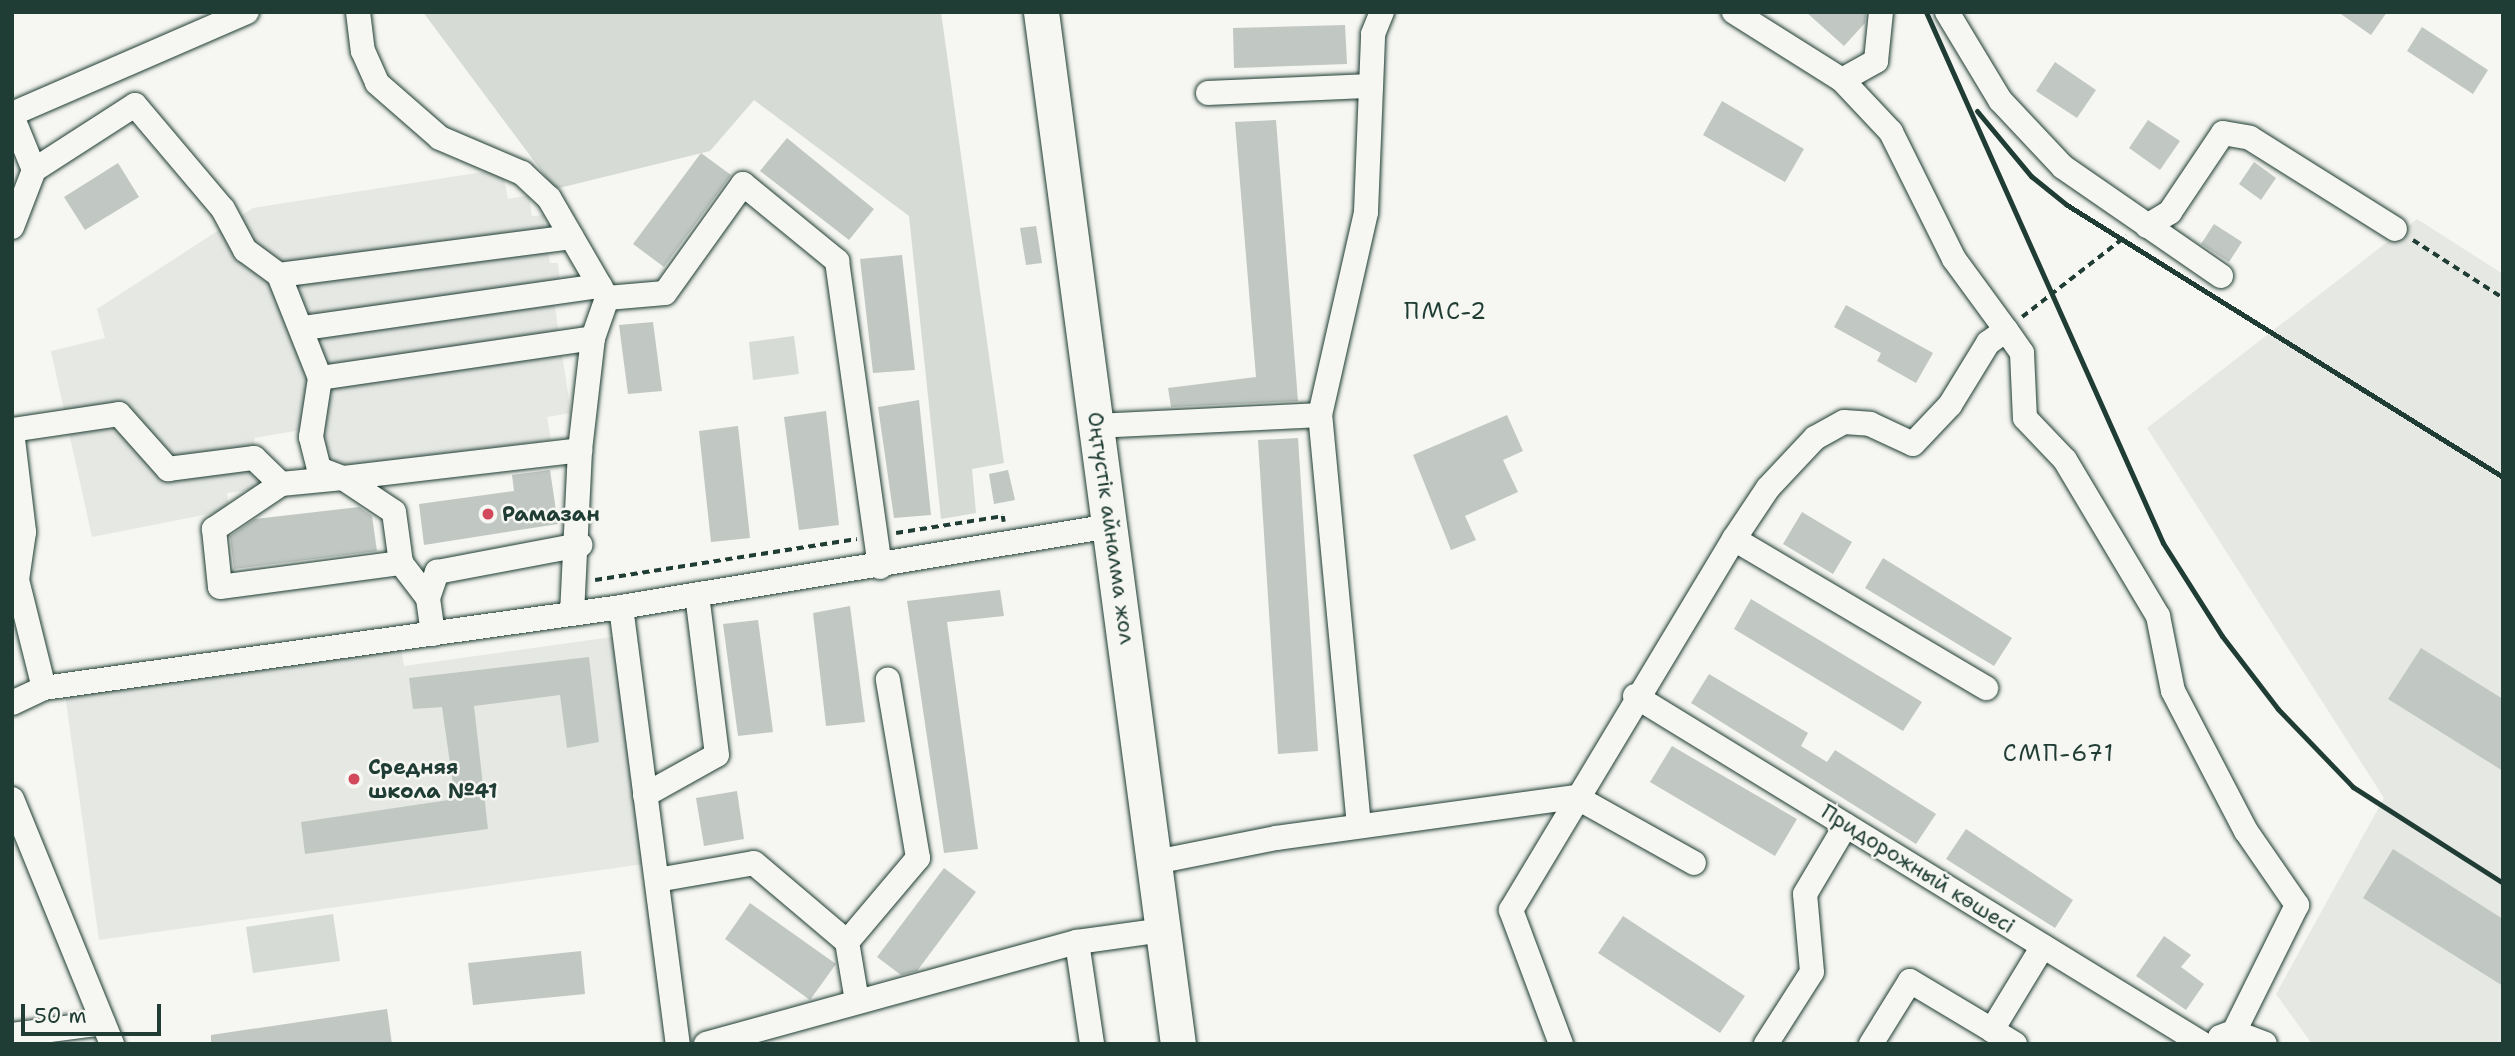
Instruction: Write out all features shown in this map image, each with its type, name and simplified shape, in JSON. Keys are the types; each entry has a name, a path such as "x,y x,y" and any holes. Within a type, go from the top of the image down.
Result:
{"highway":[{"name":"Оңтүстік айналма жол","path":"1041,12 1156,862 1178,1044"}],"street":[{"path":"12,226 25,170 12,115 247,12"},
{"path":"358,12 363,51 377,83 440,138 522,173 549,198 604,292 593,338 580,450 580,545 572,614"},
{"path":"1359,826 1320,415 1366,212 1373,34 1382,12"},
{"path":"1734,12 1842,80 1891,132 1954,259 2022,354 2025,418 2065,460 2158,616 2173,691 2246,831 2297,905 2234,1032"},
{"path":"1842,80 1876,61 1881,12"},
{"path":"1947,12 2000,100 2063,167 2221,275"},
{"path":"1208,93 1371,86"},
{"path":"25,170 135,105 223,209 245,250 279,275 304,328 320,378 311,436 319,469 343,478 394,512 401,563 428,598"},
{"path":"2147,226 2170,212 2224,133 2250,138 2395,229"},
{"path":"304,328 604,292 665,293 743,184 837,261 880,567"},
{"path":"279,275 572,237"},
{"path":"1561,1044 1511,910 1635,696 1768,488 1815,438 1844,422 1870,424 1913,444 1950,405 1987,343 2006,330"},
{"path":"320,378 593,338"},
{"path":"44,688 17,580 24,532 12,430 119,414 167,469 254,458 281,484"},
{"path":"1097,426 1320,415"},
{"path":"401,563 220,587 214,529 281,484 580,450"},
{"path":"12,703 44,688 621,607 880,567 1110,526"},
{"path":"1734,539 1986,688"},
{"path":"422,636 428,598 437,572 580,545"},
{"path":"645,795 718,755 697,595"},
{"path":"621,607 678,1044"},
{"path":"847,942 918,858 888,680"},
{"name":"Придорожный көшесі","path":"1635,696 2200,1043"},
{"path":"1156,862 1359,826 1576,797 1693,863"},
{"path":"12,799 108,1033 12,1035"},
{"path":"1766,1044 1812,972 1805,894 1846,825"},
{"path":"657,880 754,863 847,942 857,1001"},
{"path":"706,1044 1077,942 1164,930"},
{"path":"1077,942 1092,1044"},
{"path":"1992,1030 2043,946"},
{"path":"1871,1044 1910,981 2015,1044"},
{"path":"2200,1043 2234,1032 2265,1044"}],"path":[{"path":"2006,330 2121,239 2147,226"},
{"path":"2395,229 2503,298"},
{"path":"575,583 1003,516 1006,545"}],"shaded area":[{"path":"423,12 941,12 1004,463 972,469 976,513 941,519 909,216 754,100 710,151 555,189"},
{"path":"502,169 508,199 529,195 532,216 543,215 550,263 558,263 561,292 553,294 571,413 547,417 551,440 326,468 318,427 254,438 260,489 227,493 229,510 92,537 51,351 105,338 97,309 253,208"},
{"path":"2417,219 2503,274 2503,1044 2312,1044 2276,994 2384,798 2147,428"},
{"path":"794,336 799,374 753,380 749,342"},
{"name":"Средняя школа №41","path":"612,637 644,864 99,940 65,694 401,647 404,666"},
{"path":"333,914 340,961 253,973 246,927"}],"building":[{"path":"1806,12 1866,12 1865,23 1844,46"},
{"path":"2338,12 2387,12 2371,35"},
{"path":"1345,25 1347,64 1234,68 1233,28"},
{"path":"2422,27 2488,70 2473,94 2407,51"},
{"path":"2055,62 2096,90 2077,118 2036,91"},
{"path":"1722,101 1804,149 1785,182 1703,135"},
{"path":"1276,120 1298,401 1171,407 1168,388 1256,377 1235,122"},
{"path":"2148,120 2180,141 2160,170 2129,148"},
{"path":"787,138 874,209 849,240 760,171"},
{"path":"701,153 731,175 664,267 633,244"},
{"path":"2254,162 2276,178 2261,200 2239,184"},
{"path":"118,163 139,197 85,230 64,197"},
{"path":"2214,224 2242,242 2229,262 2201,244"},
{"path":"1036,226 1042,263 1026,265 1020,228"},
{"path":"902,255 915,370 873,373 860,259"},
{"path":"1846,305 1933,353 1916,383 1877,361 1881,353 1834,327"},
{"path":"653,322 662,391 628,394 619,325"},
{"path":"919,400 931,515 894,518 878,407"},
{"path":"826,411 839,525 799,530 784,417"},
{"path":"1507,415 1523,451 1503,460 1518,492 1465,516 1476,540 1451,550 1413,455"},
{"path":"738,426 750,538 711,542 699,431"},
{"path":"1298,438 1318,751 1278,754 1258,440"},
{"name":"Рамазан","path":"550,470 558,524 424,545 419,504 514,491 512,475"},
{"path":"1008,470 1015,500 994,504 989,474"},
{"path":"359,507 372,516 377,551 234,569 230,536 255,519"},
{"path":"1802,512 1852,542 1833,574 1783,544"},
{"path":"1883,558 2012,638 1994,666 1865,588"},
{"path":"1000,590 1004,616 947,622 978,849 944,853 907,601"},
{"path":"1751,599 1922,702 1903,731 1734,629"},
{"path":"850,606 865,722 826,726 813,613"},
{"path":"758,620 773,732 738,736 723,624"},
{"path":"2421,648 2503,699 2503,771 2388,699"},
{"path":"589,657 599,742 567,748 560,695 474,706 488,829 305,854 301,822 455,799 442,707 413,709 409,678"},
{"path":"1709,674 1808,733 1801,746 1827,762 1835,750 1936,814 1916,844 1691,703"},
{"path":"1672,746 1797,819 1775,856 1650,782"},
{"path":"737,791 744,839 704,846 696,798"},
{"path":"1966,829 2073,900 2055,928 1946,859"},
{"path":"2393,849 2503,919 2503,986 2363,898"},
{"path":"944,868 976,892 917,971 901,975 877,957"},
{"path":"750,903 836,964 810,1000 725,939"},
{"path":"1623,916 1745,996 1720,1033 1598,953"},
{"path":"2164,936 2191,955 2181,967 2204,984 2186,1010 2136,976"},
{"path":"581,951 585,994 473,1005 468,963"},
{"path":"387,1009 392,1044 211,1044 211,1035"}],"railway":[{"path":"1926,12 2163,543 2222,636 2278,709 2353,787 2503,883"},
{"path":"1977,111 2031,176 2067,205 2503,477"}],"place":[{"name":"Рамазан","path":"488,514"},
{"name":"Средняя школа №41","path":"354,779"}],"district":[{"name":"ПМС-2","path":"1446,311"},
{"name":"СМП-671","path":"2059,753"}]}
